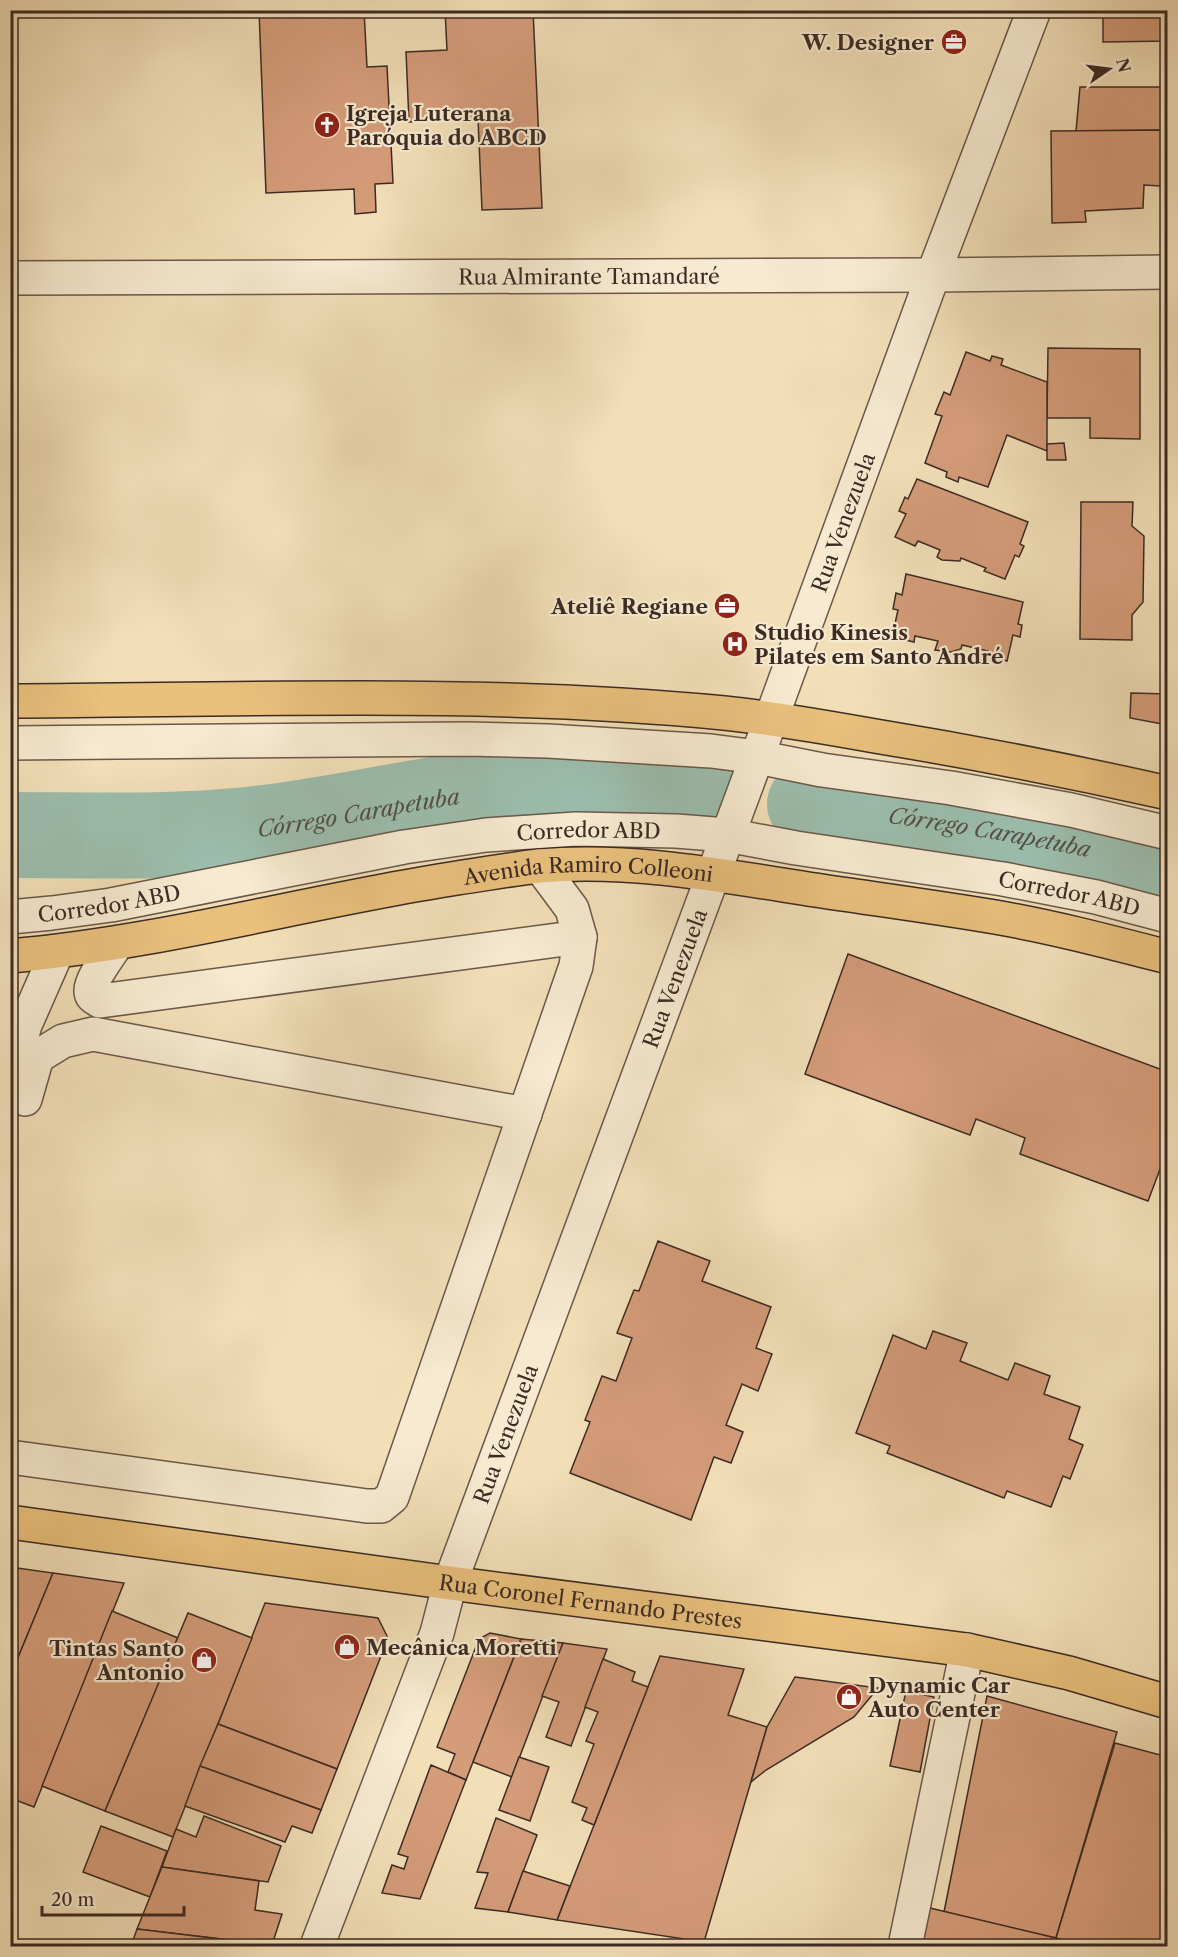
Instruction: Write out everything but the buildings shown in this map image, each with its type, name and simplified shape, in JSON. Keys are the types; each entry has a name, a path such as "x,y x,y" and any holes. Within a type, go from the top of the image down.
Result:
{"main road":[{"path":"10,701 467,699 642,706 771,718 958,749 1079,772 1167,793"},
{"name":"Avenida Ramiro Colleoni","path":"10,956 117,943 411,885 540,866 607,865 713,873 997,918 1087,936 1167,957"},
{"name":"Rua Coronel Fernando Prestes","path":"10,1522 450,1583 967,1650 1069,1673 1167,1702"}],"street":[{"name":"Rua Venezuela","path":"317,1947 437,1633 450,1583 757,757 933,275 1034,10"},
{"name":"Rua Almirante Tamandaré","path":"10,278 1167,272"},
{"path":"10,744 479,740 639,746 757,757 822,770 951,788 1060,808 1167,833"},
{"name":"Corredor ABD","path":"10,916 52,914 111,905 404,847 486,835 576,829 676,831 727,835 796,848 1003,879 1096,897 1167,916"},
{"path":"10,1457 355,1505 381,1506 392,1497 576,966 580,937 572,909 540,866"},
{"path":"117,943 92,984 91,993 100,1001 580,937"},
{"path":"10,1077 25,1025 57,952"},
{"path":"10,1091 25,1099 37,1057 63,1041 93,1034 525,1114"},
{"path":"905,1947 967,1650"}],"waterway":[{"name":"Córrego Carapetuba","path":"10,835 99,836 218,833 308,822 460,796 518,789 598,787 704,792"},
{"name":"Córrego Carapetuba","path":"810,804 990,831 1079,847 1168,867"}],"place":[{"name":"W. Designer","path":"954,42"},
{"name":"Igreja Luterana Paróquia do ABCD","path":"327,125"},
{"name":"Ateliê Regiane","path":"727,606"},
{"name":"Studio Kinesis Pilates em Santo André","path":"735,644"},
{"name":"Mecânica Moretti","path":"347,1647"},
{"name":"Tintas Santo Antonio","path":"204,1660"},
{"name":"Dynamic Car Auto Center","path":"849,1697"}]}
